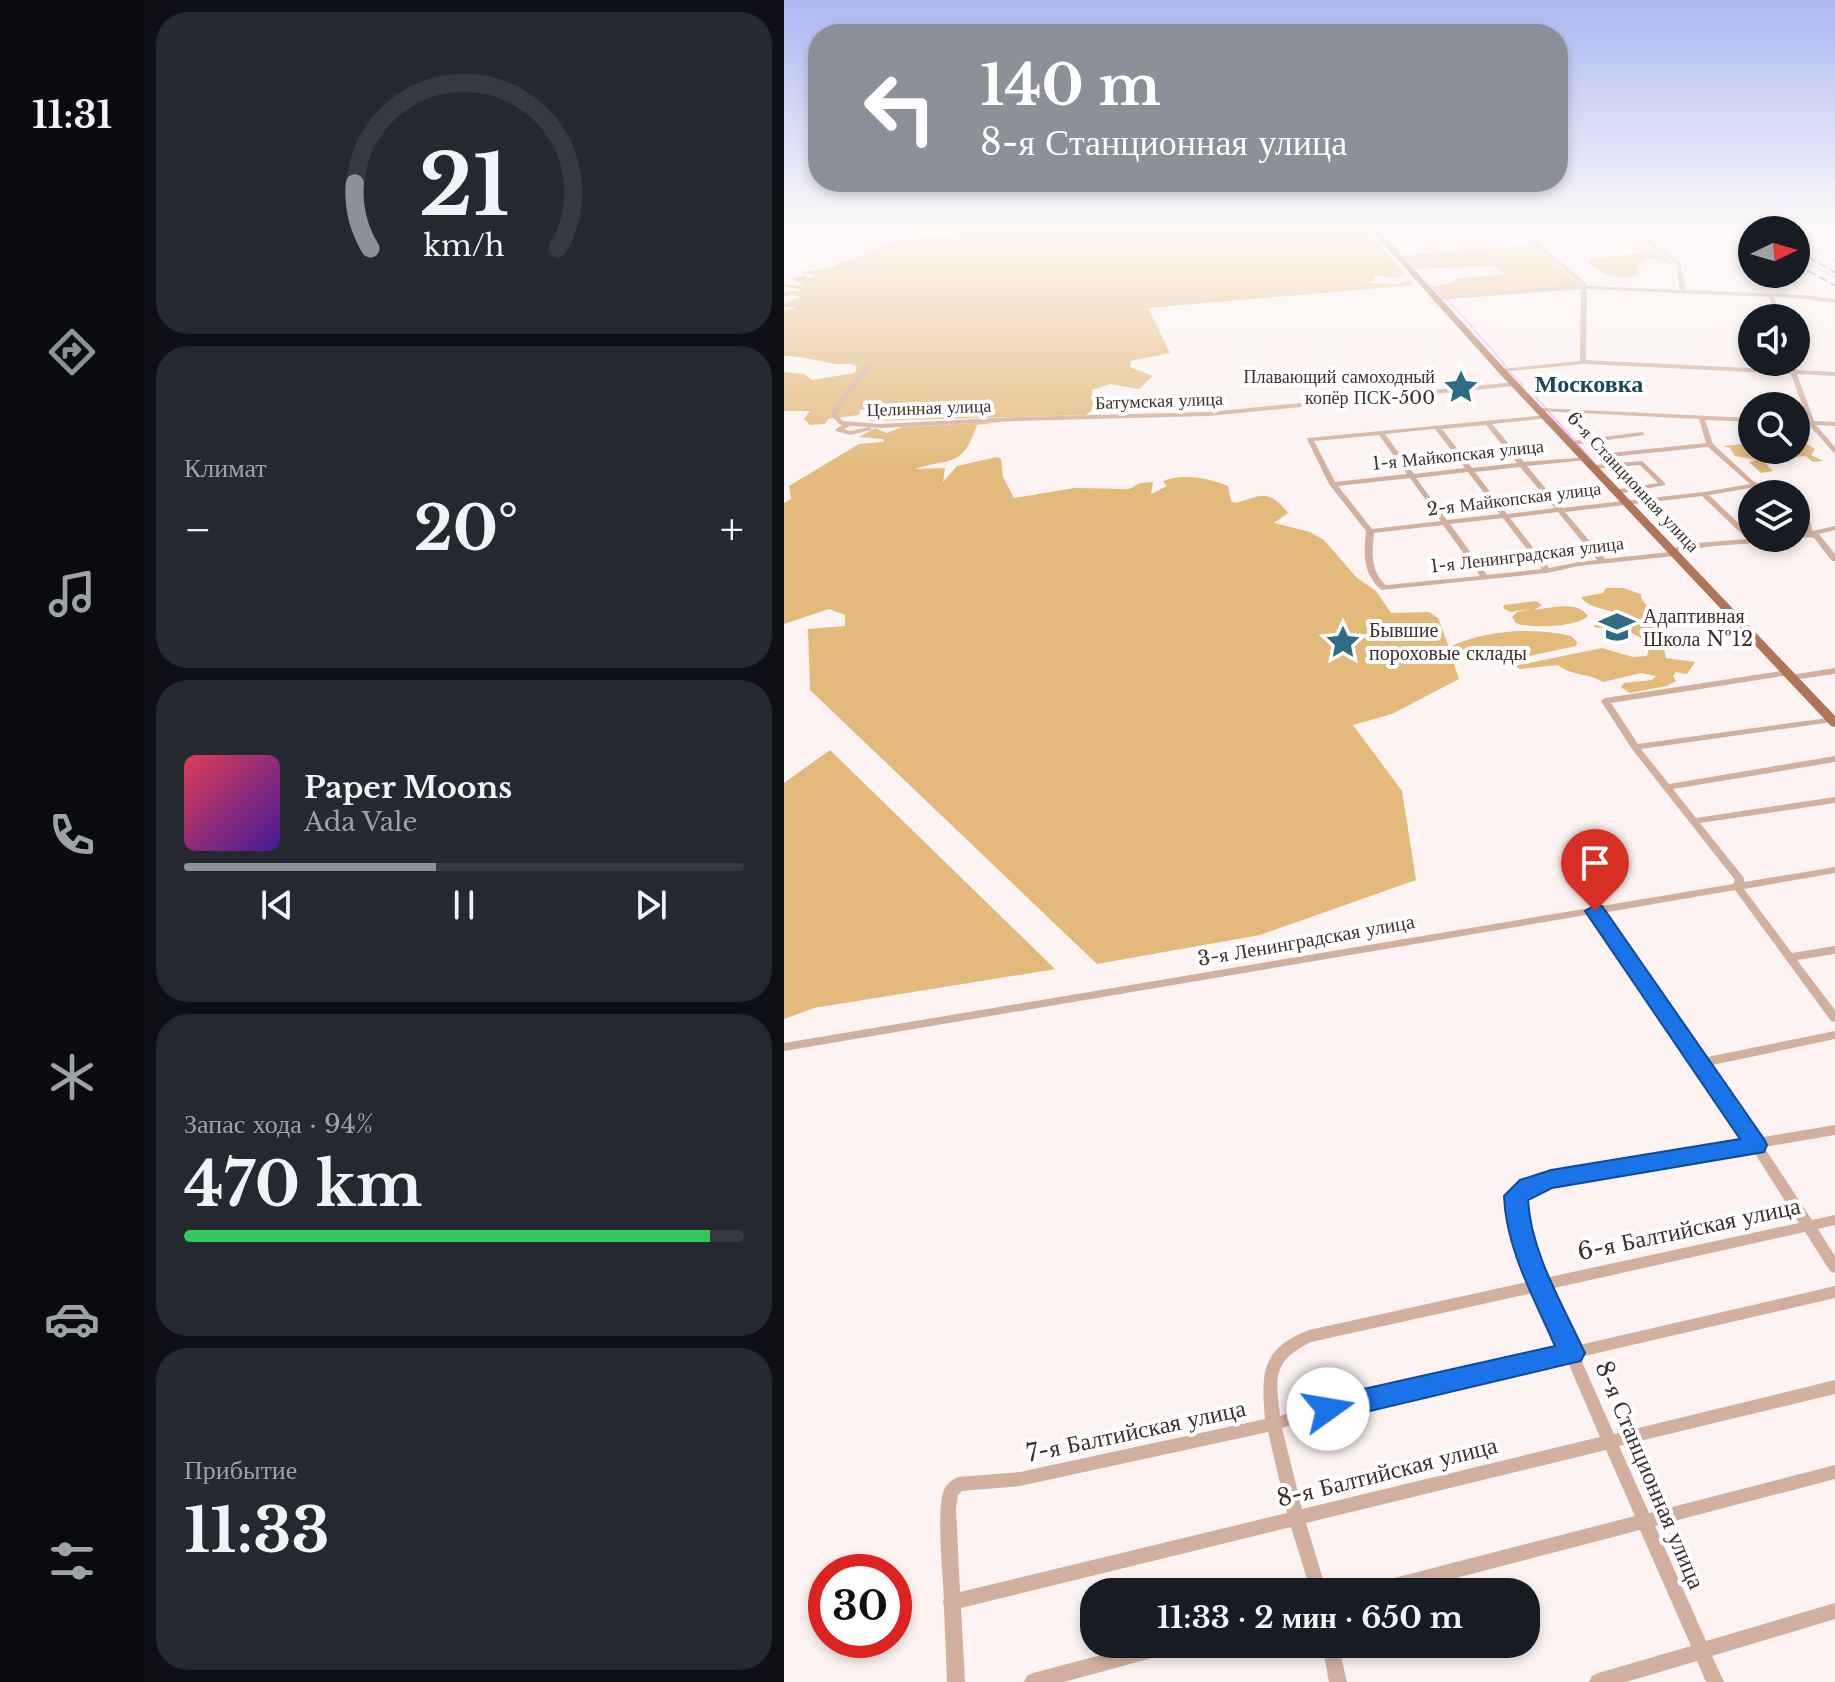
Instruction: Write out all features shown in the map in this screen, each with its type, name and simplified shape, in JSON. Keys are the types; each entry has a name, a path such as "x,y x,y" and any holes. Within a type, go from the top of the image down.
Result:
{"main road":[{"name":"6-я Станционная улица","path":"1445,308 1833,721"}],"street":[{"path":"1583,362 1584,308"},
{"path":"1502,371 1583,362 1738,369"},
{"name":"Целинная улица","path":"869,365 834,415 841,423 880,426 1042,418"},
{"path":"1810,373 1835,374"},
{"path":"1794,376 1812,423 1835,451"},
{"name":"Батумская улица","path":"1042,418 1209,414 1515,384"},
{"path":"1370,531 1333,484 1310,439 1544,414 1738,419"},
{"path":"1701,417 1710,445 1750,480"},
{"path":"1487,422 1603,562"},
{"path":"1812,423 1835,424"},
{"path":"849,424 838,430 850,433 880,426"},
{"path":"1437,427 1547,571"},
{"path":"1380,432 1484,576"},
{"path":"1572,443 1642,434"},
{"path":"1600,456 1710,445"},
{"name":"1-я Майкопская улица","path":"1333,484 1586,458"},
{"path":"1594,467 1642,463 1663,484 1617,492"},
{"name":"2-я Майкопская улица","path":"1370,531 1738,488"},
{"path":"1704,494 1738,527"},
{"name":"1-я Ленинградская улица","path":"1810,536 1835,528"},
{"name":"1-я Ленинградская улица","path":"1370,531 1368,564 1371,574 1384,588 1547,571 1674,552 1698,545 1738,543"},
{"path":"1810,533 1835,559"},
{"path":"1835,671 1605,701 1635,747 1740,880 1737,886 1835,1018"},
{"path":"1635,747 1833,721"},
{"path":"1666,787 1835,759"},
{"path":"1693,821 1835,800"},
{"name":"3-я Ленинградская улица","path":"784,1047 1835,870"},
{"path":"1595,911 1756,1145 1835,1267"},
{"path":"1790,957 1835,950"},
{"path":"1699,1063 1835,1035"},
{"path":"1756,1145 1835,1130"},
{"name":"8-я Станционная улица","path":"1715,1682 1540,1284 1517,1221 1516,1196 1528,1187 1551,1179 1756,1145"},
{"name":"6-я Балтийская улица","path":"1275,1424 1271,1374 1278,1357 1291,1345 1309,1336 1835,1220"},
{"name":"7-я Балтийская улица","path":"951,1602 948,1508 951,1492 958,1484 1020,1479 1275,1424 1298,1416 1835,1292"},
{"name":"8-я Балтийская улица","path":"951,1602 1835,1387"},
{"path":"1275,1424 1315,1578"},
{"path":"1427,1578 1835,1472"},
{"path":"951,1602 956,1682"},
{"path":"1598,1682 1835,1611"},
{"path":"1033,1682 1122,1658"},
{"path":"1333,1658 1338,1682"}],"shaded area":[{"path":"794,308 1148,308 1170,353 1131,361 1130,367 1153,376 1139,389 1110,384 1092,390 1095,408 1086,415 868,421 889,411 879,408 860,410 859,415 828,419 825,424 810,425 804,419 810,411 784,411 784,372 804,374 812,380 855,373 857,367 784,356 784,311"},
{"path":"1001,422 977,425 966,449 954,459 915,469 945,468 943,482 957,466 997,457 1001,459 1003,477 1014,498 1074,488 1129,489 1140,483 1153,482 1151,494 1167,486 1163,481 1170,479 1187,477 1212,481 1228,486 1231,501 1236,503 1264,496 1275,500 1288,513 1274,523 1310,532 1324,540 1357,578 1376,591 1391,613 1429,612 1438,618 1449,647 1478,637 1524,631 1571,636 1577,642 1576,646 1529,656 1461,649 1453,661 1459,679 1392,714 1353,725 1402,791 1416,880 1260,935 1097,964 810,690 808,629 845,626 845,615 829,609 784,624 784,503 791,499 789,486 859,444 884,442 883,439 859,437 875,428 887,433 902,427"},
{"path":"1738,444 1738,457 1730,448 1723,446"},
{"path":"1810,446 1815,449 1811,455 1823,461 1810,460"},
{"path":"1751,464 1766,464 1773,471 1761,473"},
{"path":"1606,588 1623,588 1641,594 1652,613 1664,620 1667,633 1654,637 1653,641 1664,649 1666,658 1695,662 1687,674 1676,672 1673,676 1676,681 1667,686 1630,693 1621,687 1624,683 1652,680 1656,676 1641,673 1603,682 1558,665 1520,669 1514,666 1602,648 1633,657 1647,656 1649,649 1633,633 1594,627 1598,622 1619,616 1589,604 1581,597 1603,593"},
{"path":"1536,601 1542,605 1534,610 1571,607 1588,616 1565,625 1532,626 1516,623 1512,617 1517,612 1532,609 1510,612 1503,608 1504,605"},
{"path":"830,750 1056,969 814,1008 784,1019 784,783"}],"waterway":[{"path":"1456,308 1473,328"},
{"path":"1475,331 1489,346"},
{"path":"1490,347 1507,368"},
{"path":"1510,372 1523,385"},
{"path":"1535,396 1545,408"},
{"path":"1549,412 1575,441"},
{"path":"1578,445 1592,461"}],"place":[{"name":"Плавающий самоходный копёр ПСК-500","path":"1461,387"},
{"name":"Адаптивная Школа №12","path":"1617,627"},
{"name":"Бывшие пороховые склады","path":"1343,642"}],"district":[{"name":"Московка","path":"1589,384"}],"route":[{"path":"1328,1409 1572,1353 1531,1262 1517,1221 1516,1196 1528,1187 1551,1179 1756,1145 1595,911"}]}
